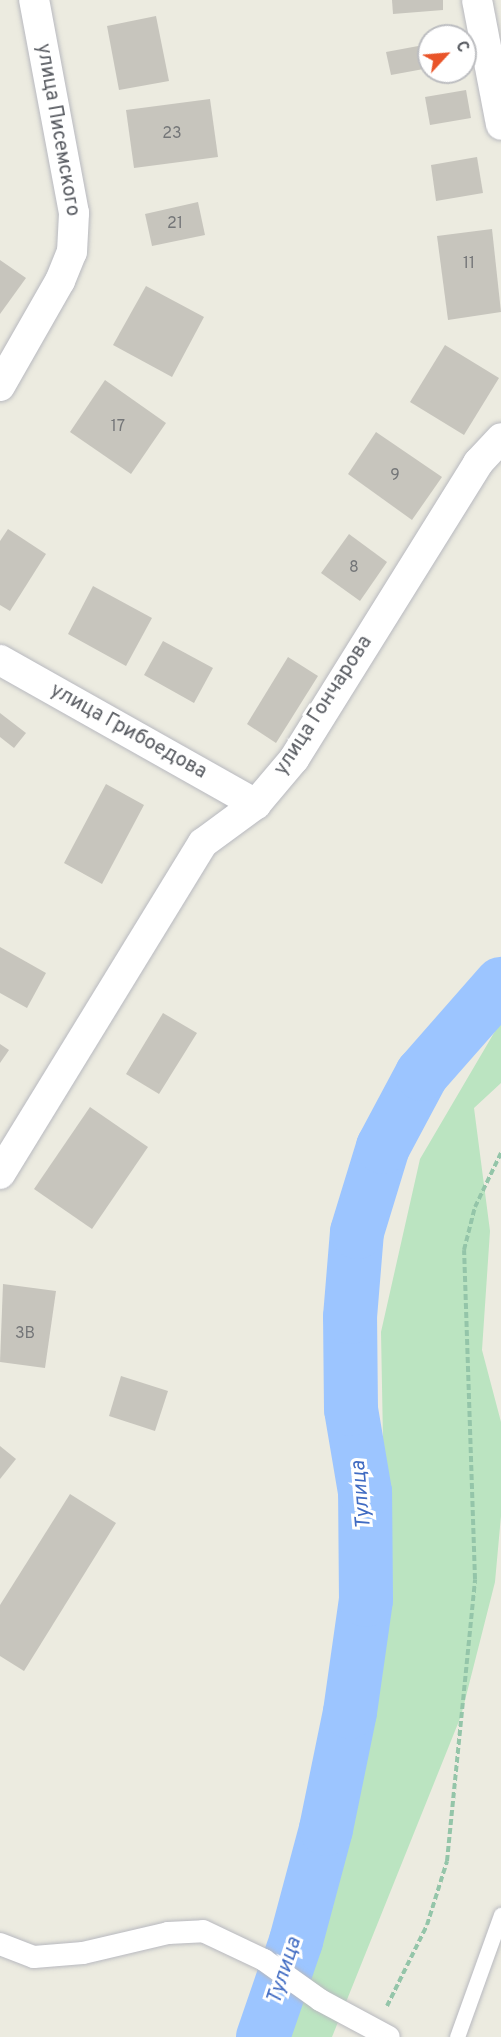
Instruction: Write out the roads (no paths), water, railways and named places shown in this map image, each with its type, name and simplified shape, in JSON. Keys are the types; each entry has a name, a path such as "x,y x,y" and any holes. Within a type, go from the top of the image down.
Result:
{"street":[{"name":"улица Писемского","path":"0,386 60,281 72,252 74,213 34,0"},
{"path":"477,0 501,125"},
{"name":"улица Гончарова","path":"0,1174 203,843 256,804 294,759 478,463 501,438"},
{"name":"улица Грибоедова","path":"0,660 256,804"},
{"path":"0,1944 34,1957 83,1953 168,1933 203,1931 264,1960 320,2000 384,2035"}],"lane":[{"path":"457,2037 501,1916"}],"waterway":[{"name":"Тулица","path":"263,2037 296,1941 326,1829 350,1712 366,1600 365,1492 351,1409 350,1317 357,1232 383,1147 422,1074 501,984"}]}
